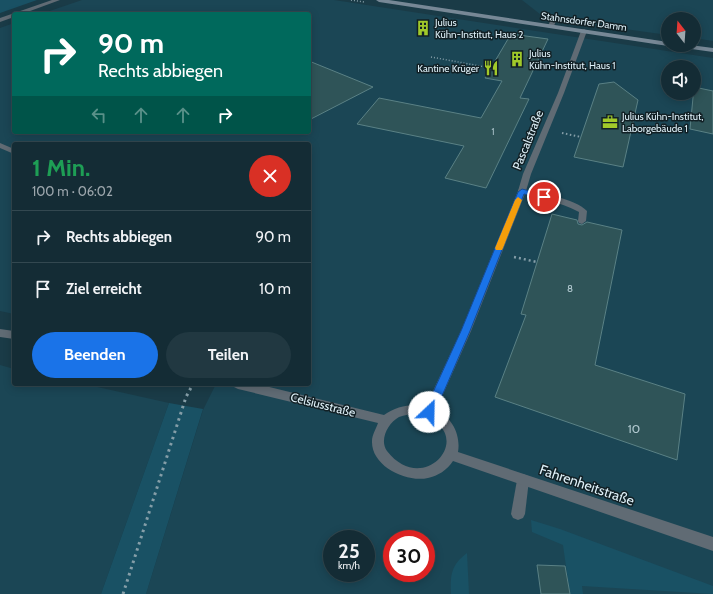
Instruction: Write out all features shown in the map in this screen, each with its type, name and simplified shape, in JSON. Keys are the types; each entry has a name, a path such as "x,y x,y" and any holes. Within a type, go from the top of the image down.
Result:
{"street":[{"path":"21,12 57,0"},
{"name":"Stahnsdorfer Damm","path":"378,0 661,43"},
{"path":"0,20 12,15"},
{"path":"551,26 554,18"},
{"name":"Pascalstraße","path":"429,412 466,331 522,192 527,174 561,93 584,31"},
{"path":"701,48 713,50"},
{"path":"0,145 12,151"},
{"path":"522,192 564,201 583,211 582,221"},
{"path":"0,332 12,335"},
{"name":"Celsiusstraße","path":"246,386 385,420"},
{"path":"405,410 429,412 443,422 452,435 453,445 451,455 444,464 434,470 421,474 408,473 396,468 386,460 380,450 377,440 385,420 394,414 405,410"},
{"name":"Fahrenheitstraße","path":"451,455 713,544"},
{"path":"518,514 523,480"}],"path":[{"path":"431,57 491,68"},
{"path":"557,132 581,137"},
{"path":"510,256 537,262"},
{"path":"123,594 186,397 192,386"}],"shaded area":[{"path":"0,0 37,0 0,13"},
{"path":"82,0 334,0 661,50 661,52 674,52 713,58 713,594 146,594 203,410 215,386 311,386 311,142 12,142 12,314 0,311 0,28 12,24 12,134 311,134 311,12 47,12"},
{"path":"522,0 713,0 713,41 701,39 701,12 661,12 661,34 545,18"},
{"path":"0,365 12,368 12,386 93,386 169,403 101,594 0,594"},
{"path":"169,403 203,409 146,594 101,594"},
{"path":"531,520 560,529 713,586 713,594 582,586 583,594 570,594 563,545 532,532"},
{"path":"467,553 469,594 451,594 451,576 455,566"}],"building":[{"path":"511,34 548,39 520,98 529,99 486,188 445,178 464,146 357,124 379,98 481,118 502,81 485,78"},
{"path":"311,62 373,87 311,119"},
{"name":"Julius Kühn-Institut, Laborgebäude 1","path":"614,82 638,100 623,167 574,157 599,84"},
{"path":"701,88 713,91 713,134 690,129 693,100 701,100"},
{"path":"552,214 577,220 578,224 582,225 587,222 622,230 595,365 685,394 677,460 495,397 526,315 521,314"},
{"path":"537,565 565,566 570,594 541,594"}],"slow traffic":[{"path":"499,248 518,200"}],"place":[{"name":"Julius Kühn-Institut, Haus 2","path":"423,28"},
{"name":"Julius Kühn-Institut, Haus 1","path":"517,59"},
{"name":"Kantine Krüger","path":"491,68"},
{"name":"Julius Kühn-Institut, Laborgebäude 1","path":"610,122"}],"route":[{"path":"429,412 466,331 522,192 544,197"}]}
